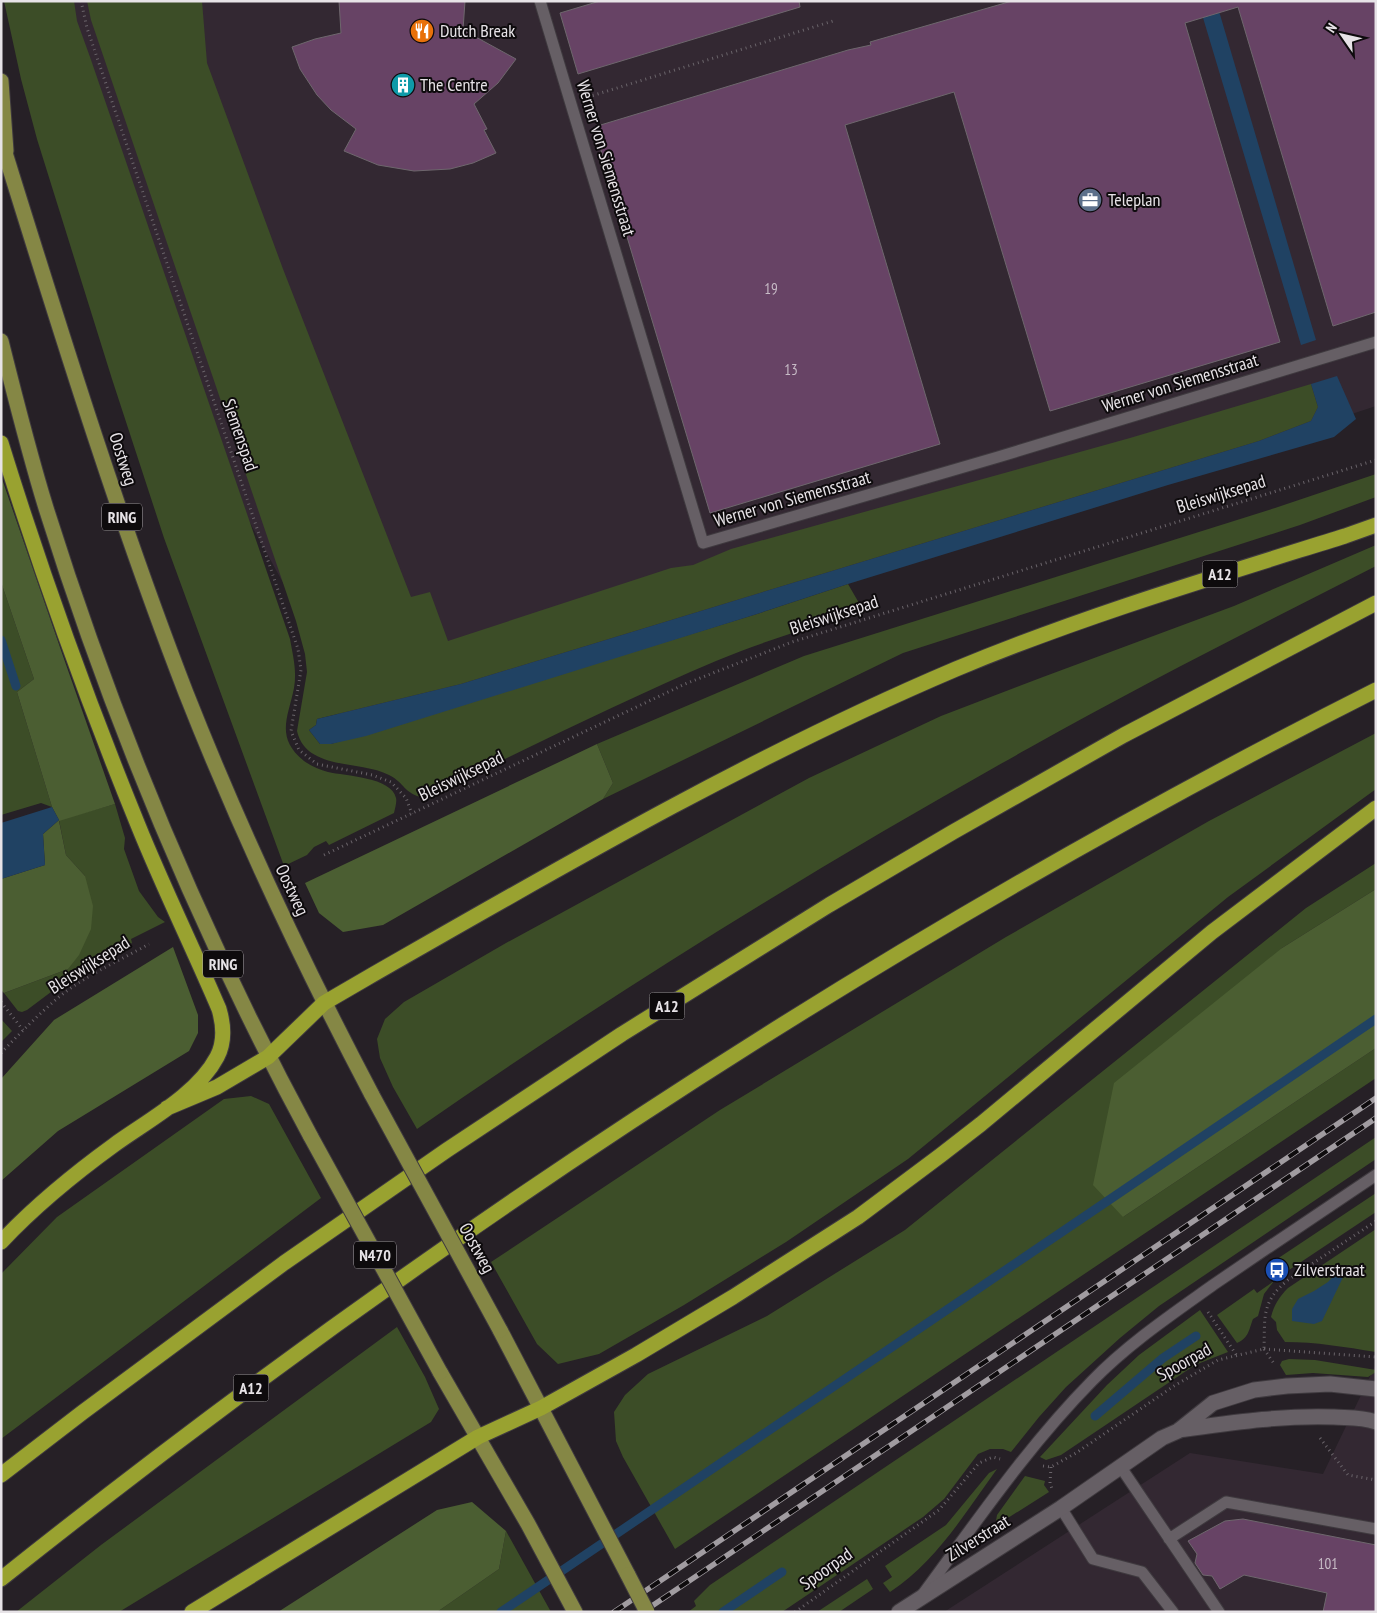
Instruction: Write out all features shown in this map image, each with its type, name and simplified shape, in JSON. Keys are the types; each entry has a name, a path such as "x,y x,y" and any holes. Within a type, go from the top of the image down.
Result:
{"highway":[{"path":"1,443 67,641 116,770 138,827 222,1018 223,1037 217,1058 199,1081 167,1108"},
{"name":"A12","path":"1,1242 43,1201 80,1171 167,1108 217,1087 268,1057 324,1003 669,808 789,746 894,696 978,660 1123,606 1376,525"},
{"name":"A12","path":"1,1475 82,1412 284,1263 447,1150 630,1029 829,905 952,832 1133,731 1376,603"},
{"name":"A12","path":"1,1579 337,1323 506,1204 585,1152 742,1051 975,908 1206,778 1376,690"},
{"path":"192,1612 478,1437 541,1408 636,1355 733,1297 858,1216 967,1134 1212,932 1376,808"}],"main road":[{"path":"1,81 7,158"},
{"name":"Oostweg","path":"1,140 101,454 169,646 237,814 324,1003 500,1330 647,1612"},
{"name":"RING","path":"1,341 27,444 46,508 99,662 175,854 215,947 268,1057"},
{"name":"N470","path":"268,1057 310,1138 440,1372 528,1524 575,1612"}],"street":[{"name":"Zilverstraat","path":"1178,1431 1213,1403 1254,1390 1330,1384 1376,1389"},
{"name":"Zilverstraat","path":"899,1612 1061,1508 1162,1438 1178,1431 1223,1424 1305,1416 1364,1418 1376,1422"}],"lane":[{"name":"Werner von Siemensstraat","path":"540,1 703,543 998,457 1376,342"},
{"path":"921,1597 1020,1462 1048,1428 1093,1380 1142,1337 1198,1296 1376,1175"},
{"path":"1120,1466 1219,1612"},
{"path":"1169,1539 1226,1502 1376,1529"},
{"path":"1061,1508 1093,1559 1142,1572 1173,1612"}],"path":[{"name":"Siemenspad","path":"81,1 86,28 298,649 301,670 291,731 299,750 317,764 372,775 391,782 406,798 412,814"},
{"path":"571,103 832,21"},
{"name":"Bleiswijksepad","path":"324,855 686,684 792,642 1376,460"},
{"name":"Bleiswijksepad","path":"1,1053 60,996 149,944"},
{"path":"1,1002 23,1030"},
{"path":"1376,1221 1277,1289 1266,1310 1264,1349 1376,1357"},
{"path":"1198,1296 1237,1356"},
{"name":"Spoorpad","path":"795,1612 939,1510 979,1463 993,1457 1051,1467 1076,1453 1174,1386 1218,1360 1264,1349"}],"shaded area":[{"path":"53,1 1376,1 1376,406 789,600 347,741 317,644 182,400"},
{"path":"1376,1364 1376,1612 944,1612 1190,1453 1323,1474"}],"green space":[{"path":"4,1 74,1 77,21 290,639 295,676 286,727 289,744 304,761 313,766 328,772 356,776 377,782 393,791 396,798 394,813 329,845 326,841 314,847 307,855 284,866 164,538 112,379 37,139 21,79"},
{"path":"87,1 202,1 207,63 283,269 411,597 430,592 448,641 671,568 693,565 731,549 1130,438 1311,384 1318,407 1311,421 1259,441 461,684 317,719 316,725 309,730 320,744 331,744 757,614 848,584 863,610 771,640 716,661 424,798 417,796 389,775 377,770 323,759 311,753 302,744 297,731 307,672 305,654 296,621 91,20"},
{"path":"1376,474 1376,497 1300,525 903,653 603,799 613,783 597,744 804,656 1275,508"},
{"path":"1,476 115,804 59,821 66,855 85,876 93,906 91,929 79,955 68,969 4,993 1,990 1,879 45,865 43,834 59,820 52,807 17,692 34,679 1,582"},
{"path":"1376,545 1376,566 1115,701 950,792 795,884 642,979 417,1129 393,1087 380,1058 377,1039 385,1019 404,1002 506,943 809,778 941,716 1234,606"},
{"path":"1,582 34,679 17,692 52,807 41,803 1,815"},
{"path":"1376,733 1376,789 1228,897 908,1159 786,1242 684,1305 599,1354 558,1364 537,1344 491,1262 720,1110 1006,937 1209,821"},
{"path":"597,744 613,783 603,799 383,925 343,932 319,913 305,883"},
{"path":"115,804 125,838 124,849 139,891 158,917 165,922 131,939 132,943 67,980 27,1010 18,1011 4,993 68,969 85,876 66,855 59,820"},
{"path":"1376,863 1376,889 1282,948 1123,1217 1376,1048 1376,1078 675,1549 623,1457 616,1441 614,1412 625,1395 648,1374 767,1316 905,1230 1306,908"},
{"path":"1376,889 1376,1048 1123,1217 1093,1185 1114,1083 1282,948"},
{"path":"173,947 198,1015 198,1033 189,1051 58,1131 1,1181 1,1079 54,1020"},
{"path":"1,1019 12,1031 1,1042"},
{"path":"251,1096 269,1104 321,1198 1,1439 1,1274 57,1217 224,1099"},
{"path":"1376,1137 1376,1159 1159,1306 1066,1387 1011,1452 1003,1449 990,1449 978,1454 944,1499 923,1517 782,1612 688,1612 696,1606 694,1601 710,1585"},
{"path":"1376,1193 1376,1212 1286,1272 1277,1259"},
{"path":"1376,1229 1376,1352 1319,1344 1285,1342 1277,1330 1276,1322 1271,1317 1275,1305 1282,1295 1288,1288"},
{"path":"1274,1281 1264,1294 1258,1316 1253,1319 1246,1336 1237,1343 1217,1315 1254,1289 1257,1293"},
{"path":"1200,1310 1228,1352 1195,1365 1061,1455 1046,1460 1040,1457 1107,1385 1139,1355"},
{"path":"397,1327 425,1377 439,1409 431,1422 119,1612 16,1612 101,1545"},
{"path":"1289,1359 1315,1360 1376,1370 1376,1372 1368,1377 1313,1373 1286,1375 1280,1365 1282,1361"},
{"path":"997,1469 936,1552 890,1592 883,1583 892,1577 885,1566 946,1525 989,1473"},
{"path":"1025,1476 1045,1481 1044,1485 1049,1492 1000,1523 996,1521 997,1515"},
{"path":"472,1502 506,1531 499,1569 437,1612 278,1612 437,1510"},
{"path":"506,1531 551,1612 437,1612 499,1569"},
{"path":"867,1579 873,1589 839,1612 817,1612"}],"water":[{"path":"1198,1 1216,1 1316,340 1301,345"},
{"path":"1337,376 1356,419 1334,437 1168,485 366,736 331,744 320,744 309,730 316,725 317,719 461,684 1259,441 1311,421 1318,407 1311,384"},
{"path":"52,807 59,820 43,834 45,865 1,879 1,823"},
{"path":"1342,1267 1345,1273 1322,1321 1314,1324 1292,1321 1292,1309 1298,1299 1328,1282"}],"building":[{"name":"The Centre","path":"339,1 465,1 463,30 516,59 498,83 474,104 487,129 484,130 496,153 473,163 450,169 414,171 378,165 344,151 356,129 331,110 317,95 300,69 292,47 341,33"},
{"path":"600,1 799,1 800,7 578,74 560,13"},
{"path":"1012,1 1376,1 1376,312 1333,326 1238,7 1185,23 1280,342 1050,411 954,92 845,125 940,444 710,513 594,127 848,50 871,45 870,42"},
{"path":"1243,1519 1376,1545 1376,1612 1323,1612 1327,1593 1244,1575 1220,1589 1212,1576 1203,1575 1195,1563 1197,1554 1188,1541 1225,1521"}],"waterway":[{"path":"1,640 16,686"},
{"path":"501,1612 1376,1019"},
{"path":"1095,1416 1163,1358 1196,1336"},
{"path":"723,1612 782,1572"}],"railway":[{"path":"614,1612 1376,1098"},
{"path":"643,1612 1376,1118"}],"place":[{"name":"Dutch Break","path":"422,31"},
{"name":"The Centre","path":"403,85"},
{"name":"Teleplan","path":"1090,200"},
{"name":"Zilverstraat","path":"1277,1270"}]}
